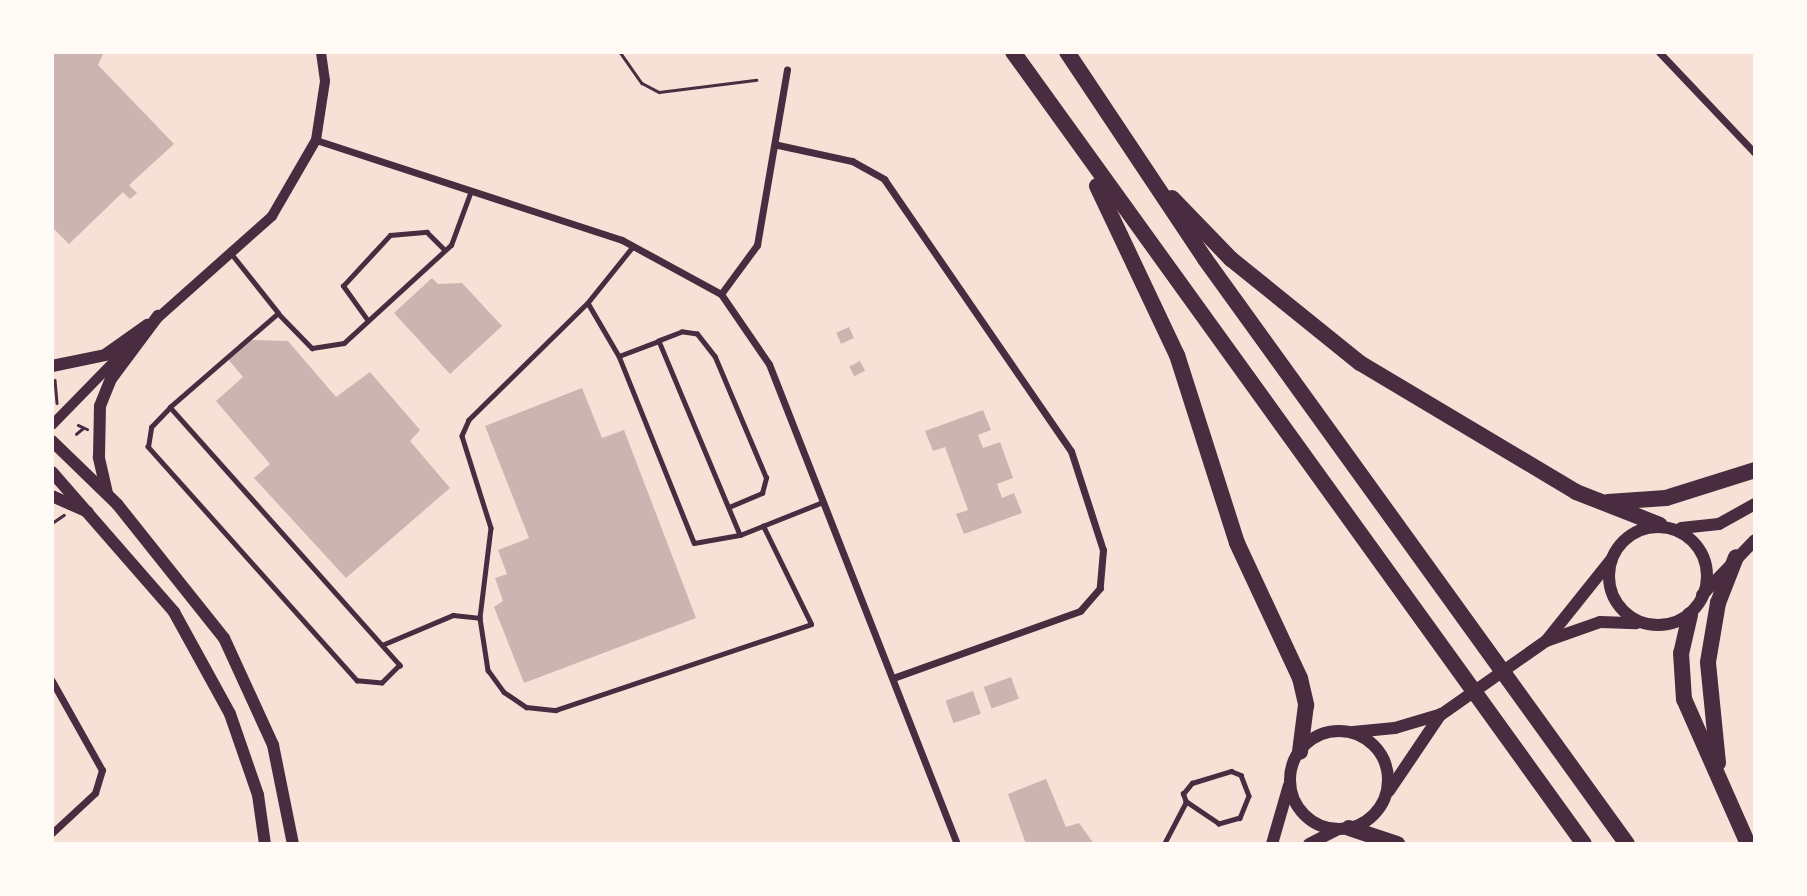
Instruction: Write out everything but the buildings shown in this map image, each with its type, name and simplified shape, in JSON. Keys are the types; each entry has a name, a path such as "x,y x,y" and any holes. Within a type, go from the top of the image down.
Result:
{"highway":[{"path":"1013,52 1070,135 1584,844"},
{"path":"1067,52 1136,160 1626,844"},
{"path":"1070,135 1167,330 1201,417 1233,533 1300,678 1306,708 1300,752"},
{"path":"1136,160 1231,259 1331,343 1593,501 1667,526"},
{"path":"1593,501 1647,501 1755,470"},
{"path":"1721,782 1708,662 1718,603 1736,557"},
{"path":"1690,615 1681,683 1748,844"},
{"path":"1345,828 1397,844"}],"main road":[{"path":"52,366 105,355 158,316"},
{"path":"158,316 111,379 100,406 99,457 104,489 224,638 273,745 293,844"},
{"path":"52,440 117,504"},
{"path":"52,472 95,515 174,612 230,714 258,795 265,844"},
{"path":"52,496 95,515"},
{"path":"1546,641 1631,534 1667,526 1718,524 1755,503"},
{"path":"1667,526 1699,553 1699,598"},
{"path":"1272,844 1300,752 1319,734 1395,728 1442,714 1546,641 1600,622 1672,626 1690,615 1699,598 1755,540"},
{"path":"1613,557 1616,597 1636,622"},
{"path":"1309,844 1368,821 1442,714"},
{"path":"1353,732 1384,760 1384,799"},
{"path":"1291,778 1303,813 1345,828"}],"street":[{"path":"52,425 158,316 272,216 316,140 325,81 321,52"},
{"path":"1659,52 1755,153"},
{"path":"721,294 754,254 778,145 787,70"},
{"path":"316,140 634,246 721,294 769,364 957,844"},
{"path":"778,145 852,161 884,179 1071,451 1103,550 1100,588 1080,611 893,678"},
{"path":"52,681 102,770 95,793 52,832"}],"lane":[{"path":"230,253 306,344 321,349 344,343 445,250 457,237 471,191"},
{"path":"368,321 343,286 390,235 427,232 445,250"},
{"path":"634,246 588,303 470,420 462,436 491,528 480,618 481,648 494,681 526,707 544,710 731,652 811,624 764,526"},
{"path":"588,303 619,356 687,536 705,545 740,535 824,502"},
{"path":"170,407 400,665 382,683 365,685 153,456 146,437 170,407 278,313"},
{"path":"619,356 682,332 697,334 723,371 767,486 729,507"},
{"path":"659,341 740,535"},
{"path":"382,645 444,617 480,618"},
{"path":"1164,844 1186,803 1186,788 1219,772 1241,775 1249,796 1231,823 1208,819 1186,803"}],"path":[{"path":"620,52 642,83 659,92 755,80"},
{"path":"55,380 53,402 59,405"},
{"path":"76,434 82,429"}]}
